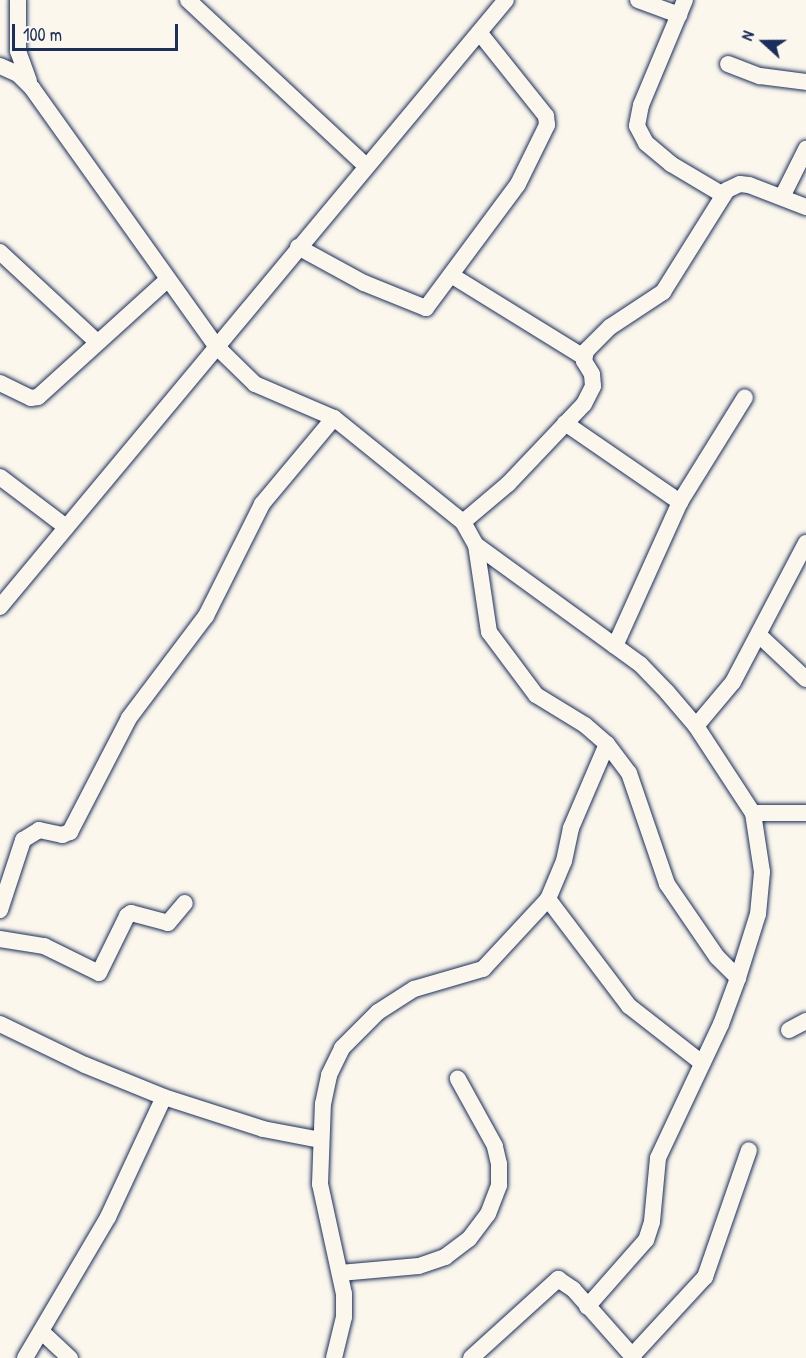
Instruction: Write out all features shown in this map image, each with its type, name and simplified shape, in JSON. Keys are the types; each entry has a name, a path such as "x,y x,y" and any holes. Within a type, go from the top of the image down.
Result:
{"street":[{"path":"18,0 18,51 32,87"},
{"path":"188,0 366,166"},
{"path":"0,607 215,345 479,32 491,7 506,0"},
{"path":"638,0 682,7 641,105 638,130 646,143 671,164 723,195"},
{"path":"298,247 364,283 423,309 518,184 547,125 546,116 479,32"},
{"path":"728,64 760,76 806,82"},
{"path":"0,66 18,74 32,87 215,345 255,384 334,418 463,522 476,545 485,625 499,648 536,695 607,744 629,773 667,884 717,957 738,978"},
{"path":"782,197 806,149"},
{"path":"584,357 590,346 610,327 663,292 723,195 740,183 806,207"},
{"path":"0,252 96,341"},
{"path":"451,275 584,357 592,374 591,394 566,423 508,484 463,522"},
{"path":"0,383 35,399 96,341 167,280"},
{"path":"615,646 680,502 745,397"},
{"path":"0,910 23,840 39,830 62,835 70,832 129,718 206,616 262,504 334,418"},
{"path":"566,423 680,502"},
{"path":"0,477 66,527"},
{"path":"696,726 733,682 760,636 806,543"},
{"path":"476,545 640,664 696,726 753,813 761,883 758,914 738,978 658,1158 652,1222 646,1240 587,1307"},
{"path":"760,636 806,679"},
{"path":"334,1358 344,1317 340,1273 320,1184 320,1140 329,1075 356,1033 404,994 483,969 548,899 564,861 571,828 607,744"},
{"path":"753,813 806,813"},
{"path":"548,899 629,1006 702,1063"},
{"path":"0,939 44,946 99,973 127,916 131,913 168,923 185,903"},
{"path":"789,1030 806,1021"},
{"path":"0,1024 85,1065 164,1097 263,1129 320,1140"},
{"path":"340,1273 419,1266 444,1257 469,1239 488,1214 499,1185 499,1164 495,1146 458,1079"},
{"path":"25,1358 43,1333 108,1217 164,1097"},
{"path":"471,1358 558,1280 573,1289 633,1357 705,1277 749,1150"},
{"path":"43,1333 70,1358"}]}
